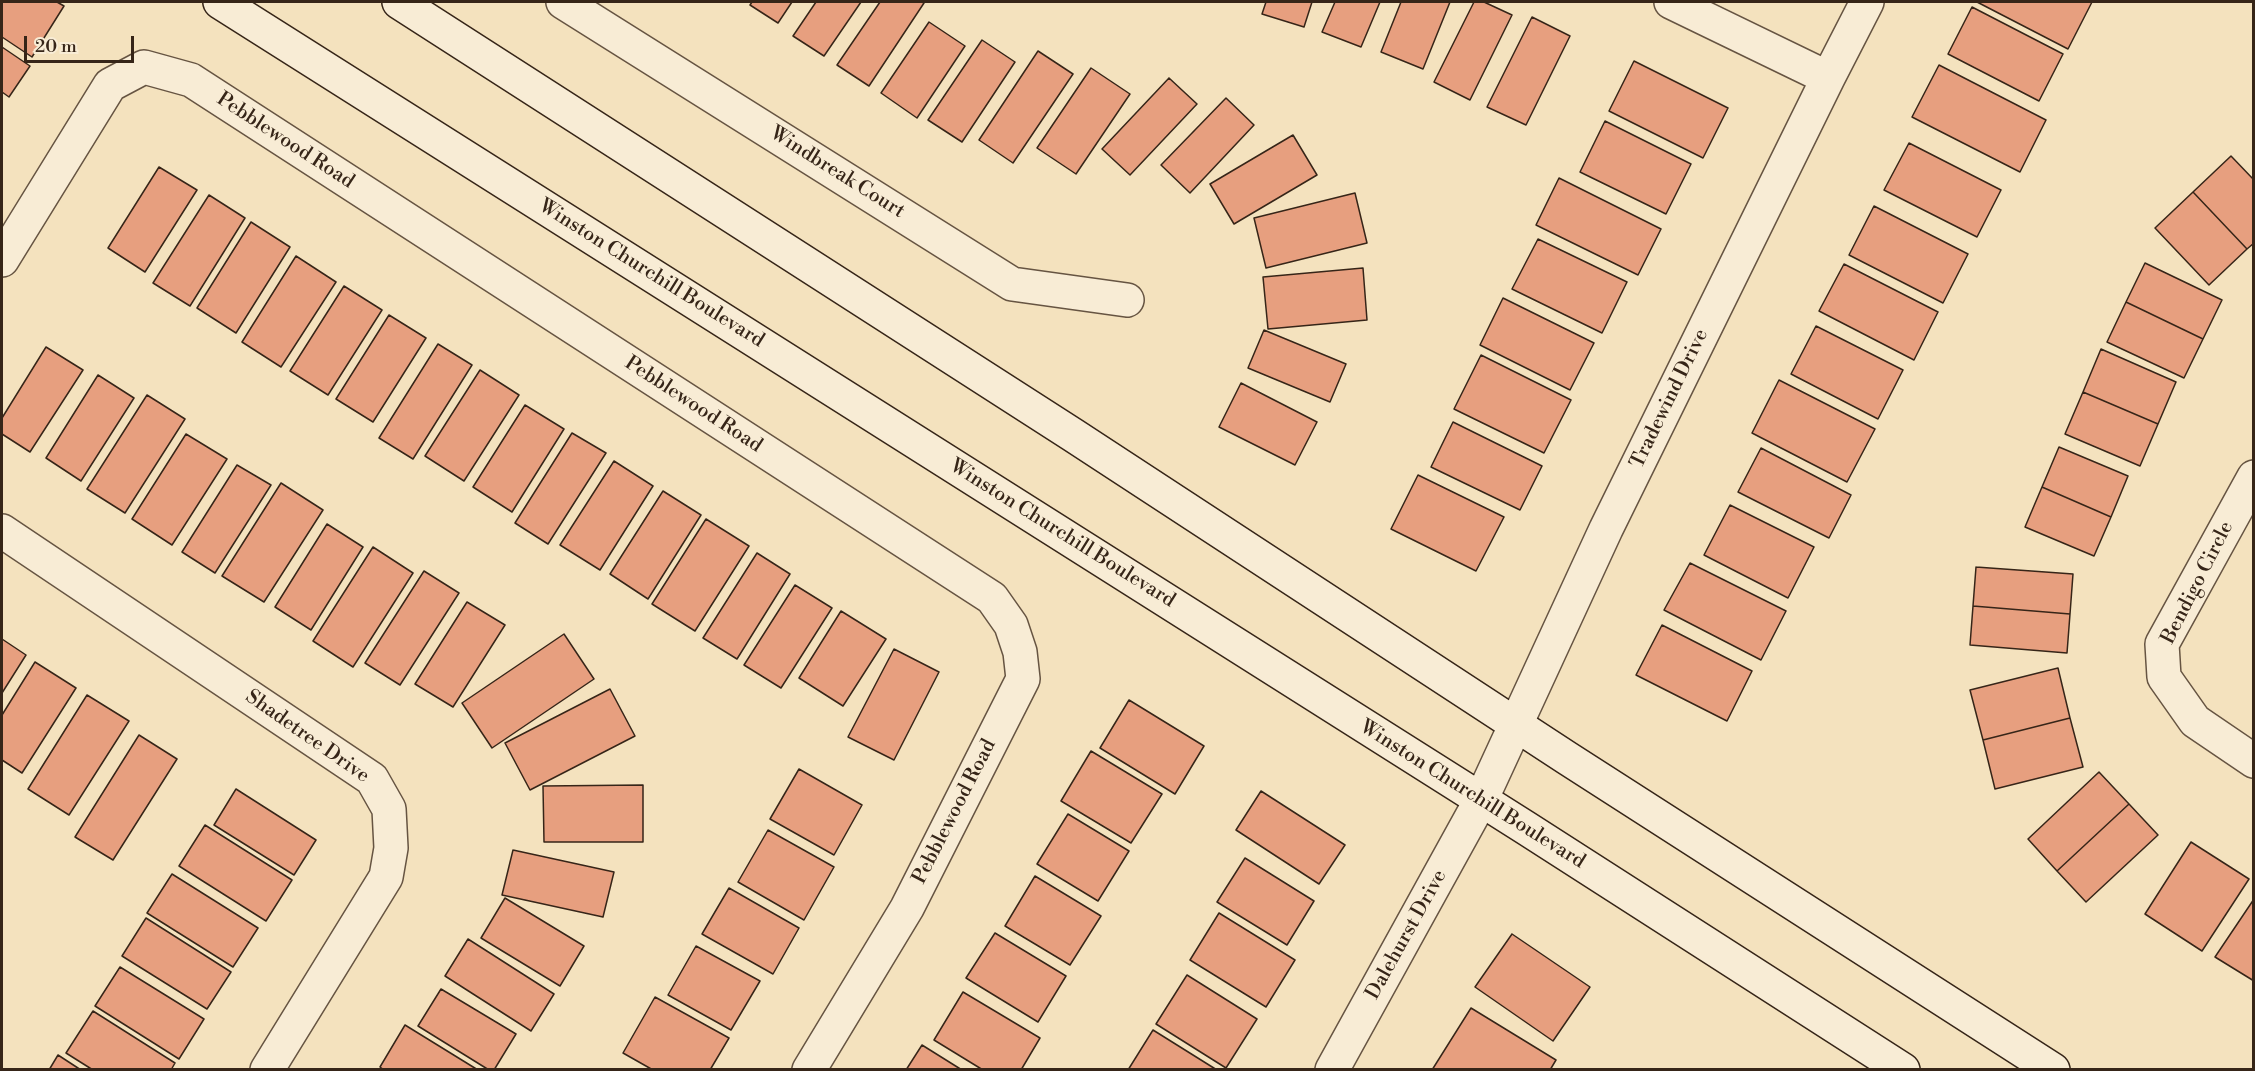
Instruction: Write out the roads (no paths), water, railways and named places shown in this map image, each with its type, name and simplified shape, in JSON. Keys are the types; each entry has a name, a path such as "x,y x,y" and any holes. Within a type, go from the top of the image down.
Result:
{"street":[{"name":"Winston Churchill Boulevard","path":"220,2 1481,800 1903,1070"},
{"path":"399,2 1083,441 2053,1070"},
{"name":"Windbreak Court","path":"563,2 1012,284 1127,300"},
{"path":"1671,2 1827,78"},
{"name":"Tradewind Drive","path":"1481,800 1606,529 1827,78 1867,2"},
{"name":"Pebblewood Road","path":"2,260 110,86 144,67 191,80 992,598 1011,625 1020,652 1023,679 907,908 809,1070"},
{"name":"Bendigo Circle","path":"2253,477 2162,644 2164,677 2195,721 2253,761"},
{"name":"Shadetree Drive","path":"2,531 372,779 389,809 391,848 386,877 267,1070"},
{"name":"Dalehurst Drive","path":"1332,1070 1481,800"}]}
